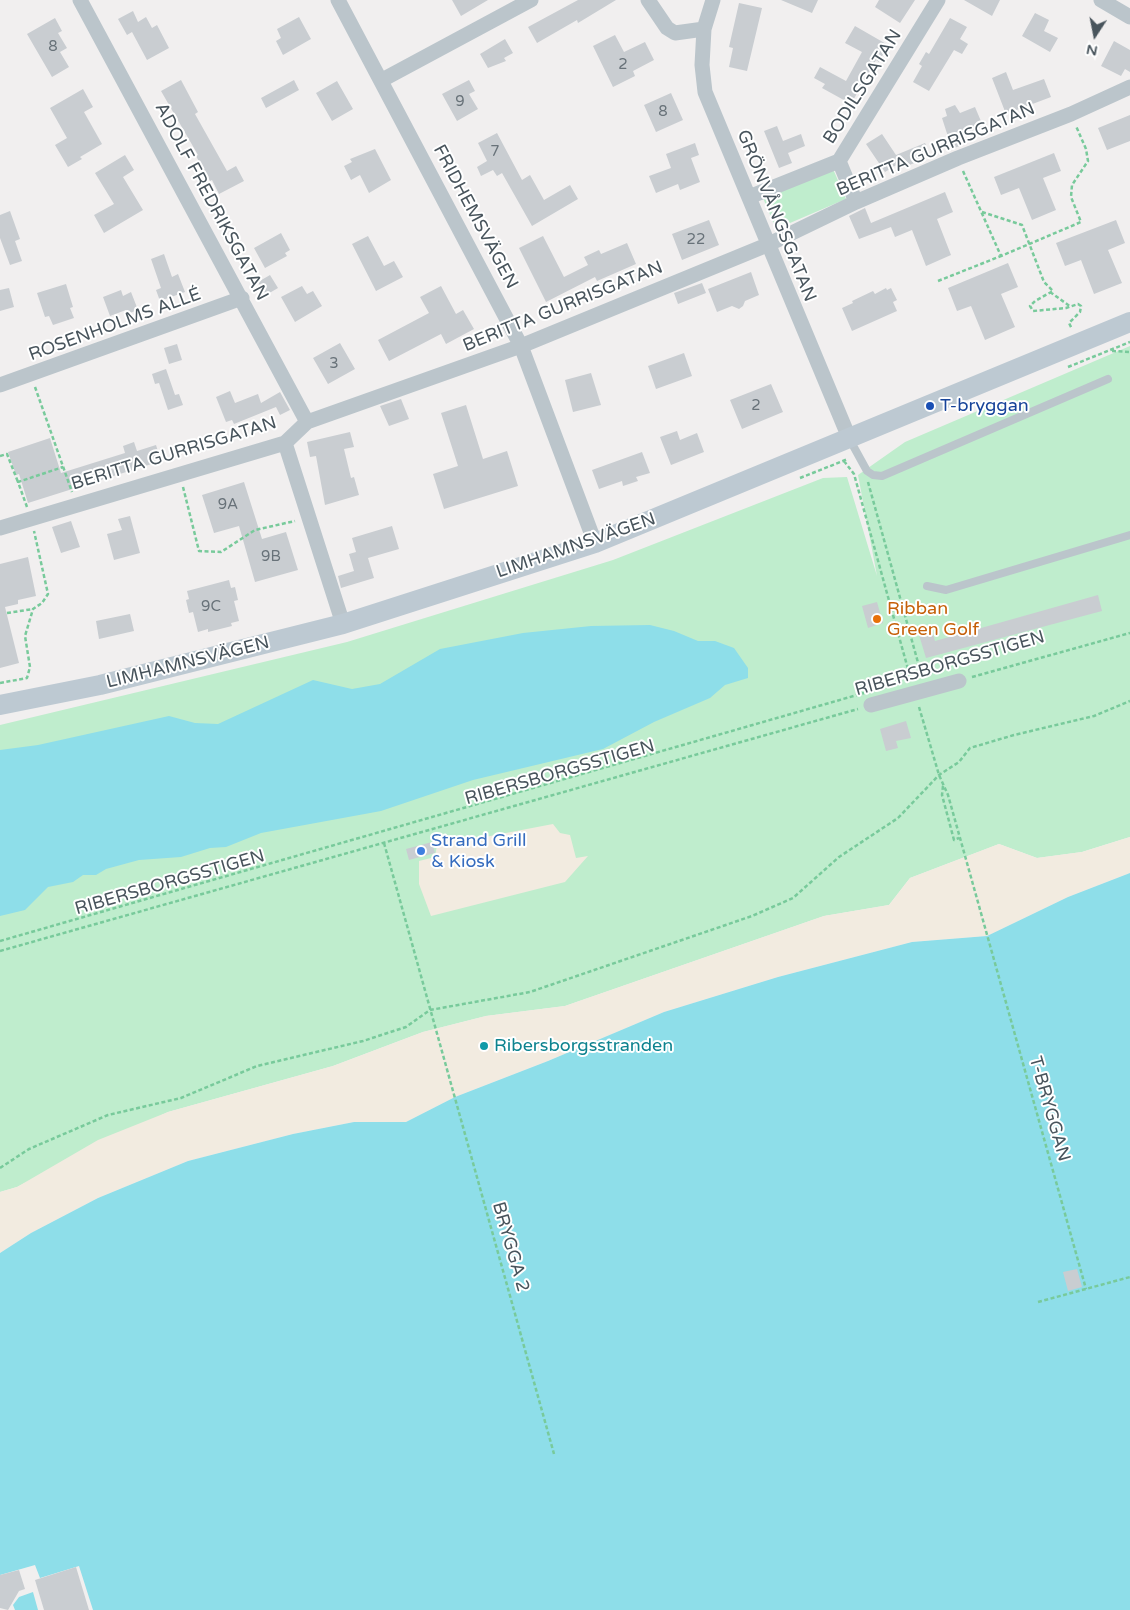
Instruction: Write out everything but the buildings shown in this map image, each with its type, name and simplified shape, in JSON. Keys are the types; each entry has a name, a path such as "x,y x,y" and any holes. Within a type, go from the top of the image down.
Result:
{"main road":[{"name":"LIMHAMNSVÄGEN","path":"0,705 100,685 343,624 595,543 850,440 1130,322"}],"street":[{"name":"ADOLF FREDRIKSGATAN","path":"80,0 307,422"},
{"name":"FRIDHEMSVÄGEN","path":"338,0 521,346 595,543"},
{"path":"382,80 531,0"},
{"path":"648,0 667,28 675,33 704,29"},
{"name":"GRÖNVÅNGSGATAN","path":"713,0 704,29 702,65 705,92 767,245 850,440"},
{"name":"BODILSGATAN","path":"749,197 839,161 938,0"},
{"path":"1101,0 1130,17"},
{"name":"BERITTA GURRISGATAN","path":"0,528 285,443 307,422 521,346 767,245 856,202 958,158 1071,114 1130,87"},
{"path":"839,161 856,202"},
{"name":"ROSENHOLMS ALLÉ","path":"0,385 31,376 242,298"},
{"path":"285,443 343,624"},
{"name":"RIBERSBORGSSTIGEN","path":"871,705 917,687 959,681"}],"lane":[{"path":"850,440 867,471 873,475 882,476 893,473 1108,378"},
{"path":"927,586 946,590 1130,535"}],"path":[{"path":"938,281 1081,222 1071,197 1072,185 1088,161 1086,149 1071,114"},
{"path":"958,158 1001,256"},
{"path":"982,212 1022,225 1044,282 1053,291 1035,301 1030,306 1032,311 1071,307 1078,304 1081,306 1080,312 1068,323 1079,344"},
{"path":"1050,292 1071,307"},
{"path":"1112,351 1130,352"},
{"path":"31,376 76,504"},
{"path":"0,456 7,454 31,518 48,594 42,603 33,609 7,613"},
{"path":"844,461 854,474 917,687"},
{"path":"18,482 63,467"},
{"path":"867,471 868,485 938,775 943,784 959,838 954,840 942,795 943,784"},
{"path":"180,473 199,551 221,552 255,530 309,518"},
{"path":"0,684 27,678 30,672 25,636 33,609"},
{"name":"RIBERSBORGSSTIGEN","path":"959,681 1130,633"},
{"path":"916,677 917,687"},
{"path":"901,682 917,687"},
{"path":"0,941 873,690"},
{"path":"0,1168 29,1149 108,1115 180,1098 257,1066 362,1041 406,1027 430,1010 530,992 743,919 793,898 839,857 898,818 938,775 959,762 970,748 1014,735 1094,716 1130,701"},
{"name":"RIBERSBORGSSTIGEN","path":"0,951 871,705"},
{"name":"T-BRYGGAN","path":"959,838 1086,1289"},
{"name":"BRYGGA 2","path":"384,842 554,1454"},
{"path":"1038,1302 1130,1277"}],"green space":[{"path":"833,169 846,199 776,229 763,198"},
{"path":"1130,346 1130,837 1082,852 1037,858 999,844 910,878 889,905 824,916 565,1006 486,1016 423,1032 333,1066 168,1112 17,1187 0,1192 0,725 347,642 613,560 823,478 847,477 877,576 858,475 905,442"}],"sand":[{"path":"553,824 560,833 570,835 576,858 588,856 565,882 431,916 419,884 419,861 435,857 438,839 485,837"},
{"name":"Ribersborgsstranden","path":"1130,837 1130,873 1068,897 987,936 912,942 778,977 664,1012 548,1061 455,1097 406,1122 354,1122 293,1134 188,1161 98,1198 31,1233 0,1253 0,1192 17,1187 98,1140 168,1112 333,1066 423,1032 486,1016 565,1006 824,916 889,905 910,878 999,844 1037,858 1082,852"}],"water":[{"path":"650,625 674,631 698,641 715,641 734,648 748,668 748,678 725,685 710,698 654,722 603,749 473,780 381,811 261,833 226,847 210,848 181,857 139,860 106,869 96,875 83,875 73,882 48,887 25,910 0,916 0,750 38,745 169,716 195,723 218,724 313,680 352,689 380,684 440,649 523,633 591,626"},
{"path":"1130,873 1130,1610 0,1610 0,1253 31,1233 98,1198 188,1161 293,1134 354,1122 406,1122 455,1097 548,1061 664,1012 778,977 912,942 987,936 1068,897"}],"pier":[{"path":"35,1565 40,1578 79,1566 93,1610 38,1610 33,1592 19,1597 13,1605 15,1610 0,1610 0,1575"}],"place":[{"name":"T-bryggan","path":"930,406"},
{"name":"Ribban Green Golf","path":"877,619"},
{"name":"Strand Grill & Kiosk","path":"421,851"},
{"name":"Ribersborgsstranden","path":"484,1046"}]}
